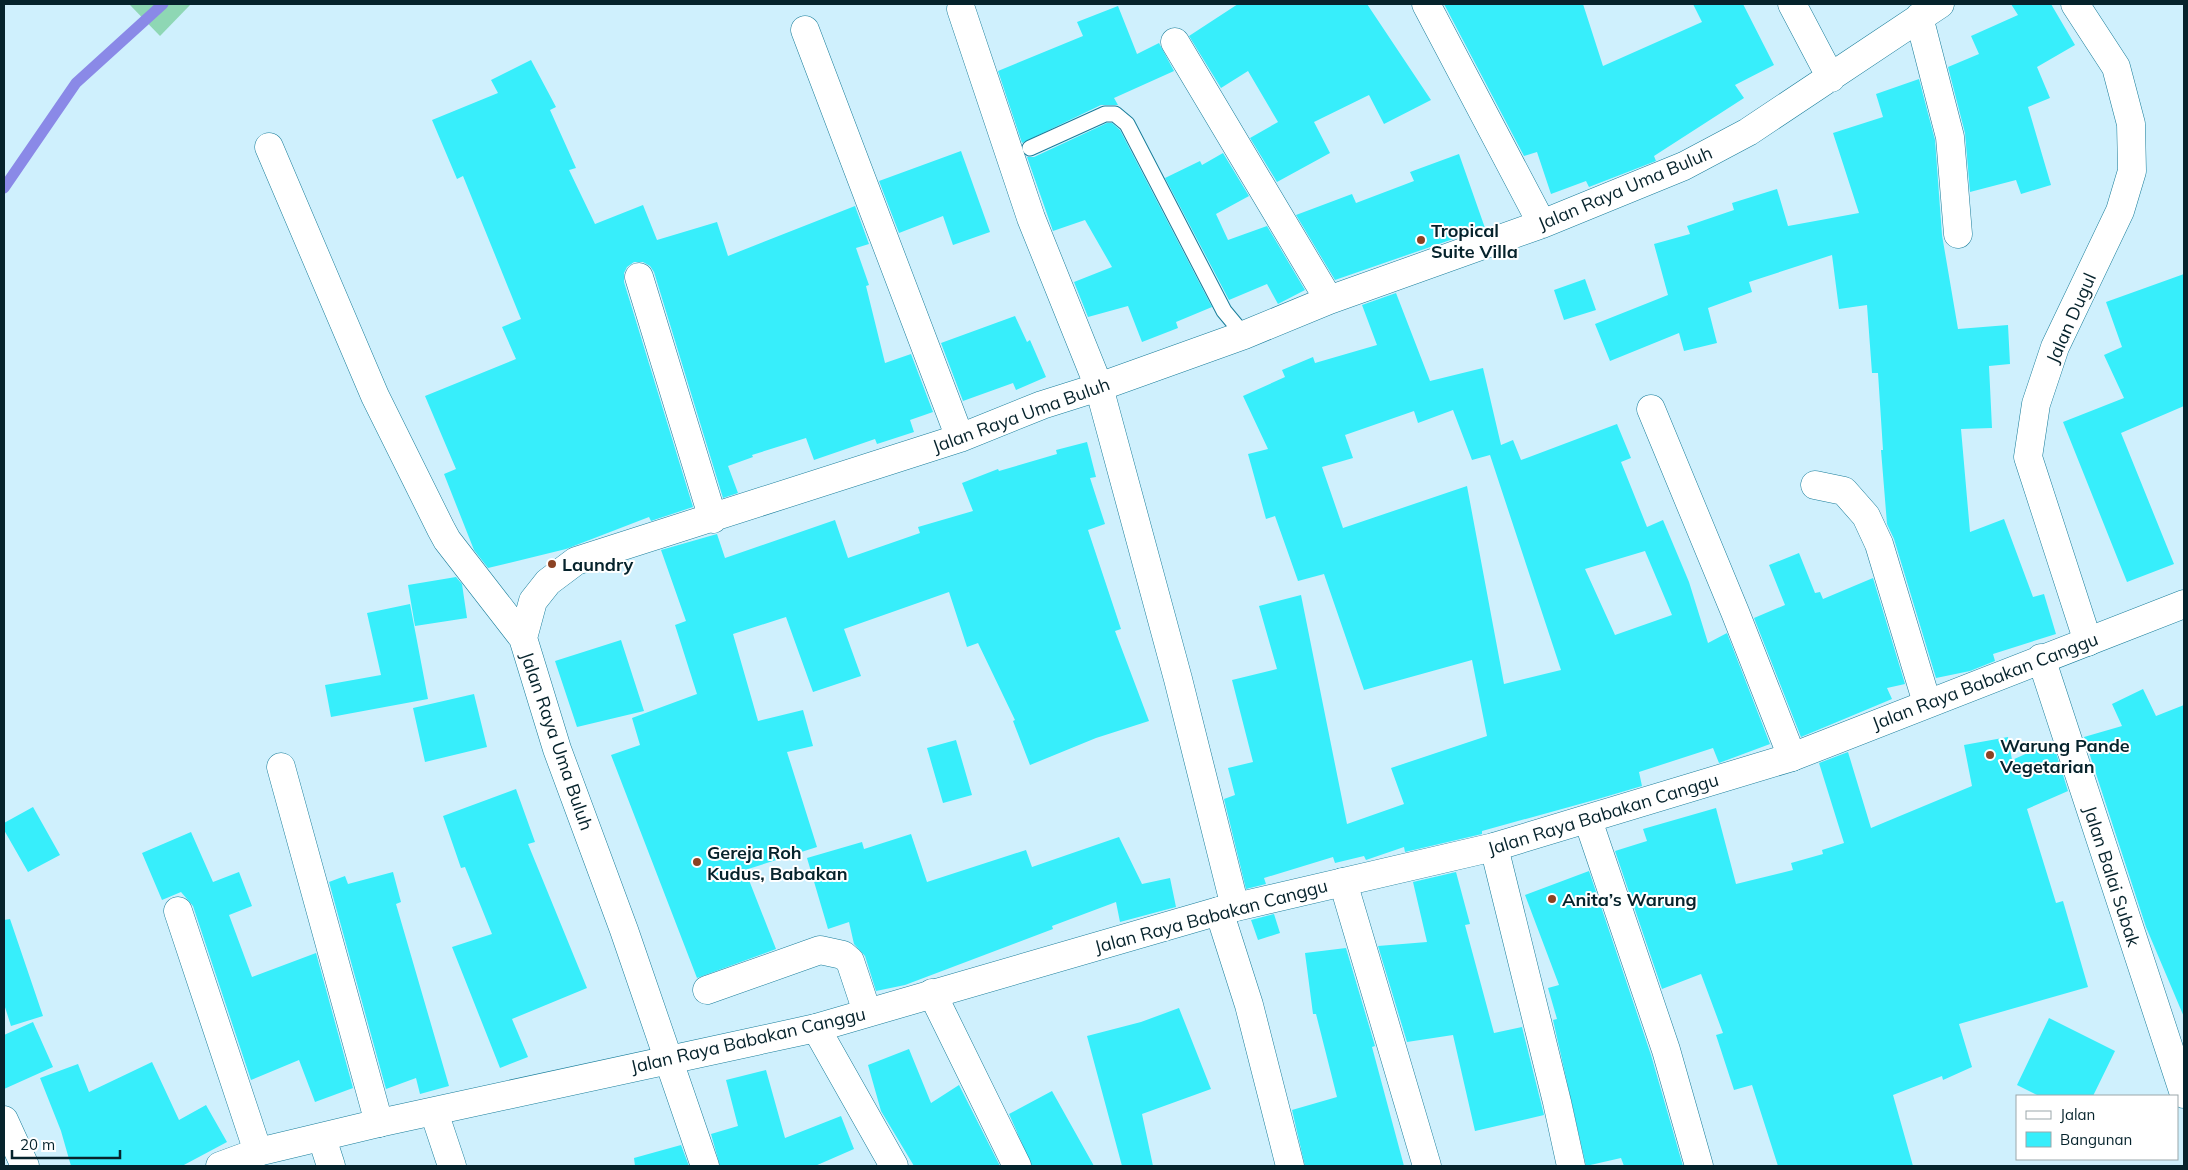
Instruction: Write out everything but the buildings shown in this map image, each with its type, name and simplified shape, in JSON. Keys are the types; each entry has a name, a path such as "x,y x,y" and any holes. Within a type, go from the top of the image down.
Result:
{"street":[{"path":"1426,4 1542,224"},
{"path":"1792,4 1831,78"},
{"name":"Jalan Dugul","path":"2075,4 2116,67 2132,124 2132,171 2120,211 2055,347 2036,404 2028,457 2088,642"},
{"path":"961,9 1031,218 1099,387 1178,679 1249,1005 1290,1166"},
{"path":"1929,10 1950,137 1958,234"},
{"name":"Jalan Raya Uma Buluh","path":"705,1166 624,930 557,749 523,638 533,601 548,582 576,560 713,519 960,438 1042,405 1099,387 1244,335 1329,300 1542,224 1684,166 1748,132 1831,78 1929,10"},
{"path":"805,30 960,438"},
{"path":"1175,42 1329,300"},
{"path":"269,147 375,396 441,529 447,540 523,638"},
{"path":"639,278 713,519"},
{"path":"1651,409 1735,612 1792,757"},
{"path":"1815,485 1844,492 1866,516 1880,544 1927,703"},
{"name":"Jalan Raya Babakan Canggu","path":"220,1166 258,1152 379,1123 816,1028 1227,909 1494,847 1792,757 2184,604"},
{"name":"Jalan Balai Subak","path":"2042,658 2184,1094"},
{"path":"281,767 379,1123"},
{"path":"1588,820 1666,1050 1699,1166"},
{"path":"1494,847 1571,1166"},
{"path":"1343,882 1426,1166"},
{"path":"178,911 258,1152"},
{"path":"707,990 820,950 843,955 850,961 868,1012"},
{"path":"932,993 1017,1166"},
{"path":"816,1028 894,1166"},
{"path":"434,1112 452,1166"},
{"path":"4,1120 25,1166"},
{"path":"322,1138 331,1166"}],"lane":[{"path":"1030,148 1105,114 1115,114 1127,124 1224,311 1244,335"}],"green space":[{"path":"129,4 191,4 160,36"}],"waterway":[{"path":"4,188 76,83 163,4"}],"place":[{"name":"Tropical Suite Villa","path":"1421,240"},
{"name":"Laundry","path":"552,564"},
{"name":"Warung Pande Vegetarian","path":"1990,755"},
{"name":"Gereja Roh Kudus, Babakan","path":"697,862"},
{"name":"Anita’s Warung","path":"1552,899"}]}
